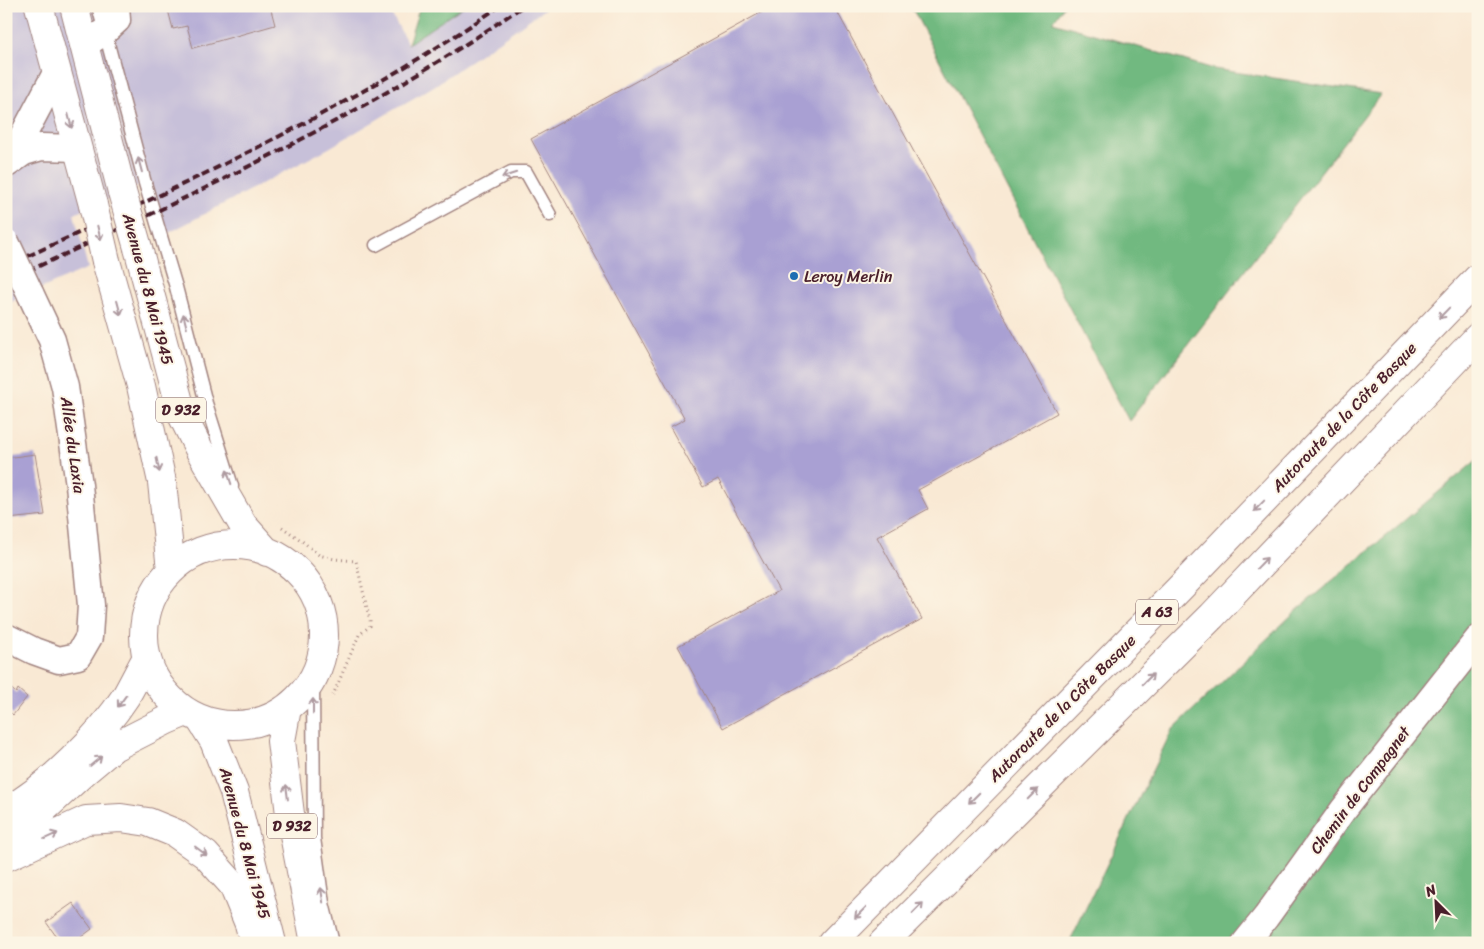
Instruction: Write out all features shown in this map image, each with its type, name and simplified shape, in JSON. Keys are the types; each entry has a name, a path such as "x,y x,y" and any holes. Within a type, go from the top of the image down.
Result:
{"main road":[{"name":"Avenue du 8 Mai 1945","path":"39,6 141,386 162,482 171,570"},
{"name":"Avenue du 8 Mai 1945","path":"74,6 94,39 122,192 183,417 200,451 243,525 267,552"},
{"name":"Autoroute de la Côte Basque","path":"832,943 1180,588 1478,278"},
{"name":"A 63","path":"883,943 1212,616 1478,337"},
{"path":"227,545 248,546 267,552 288,563 309,585 321,611 324,641 321,661 313,679 302,695 287,708 267,719 245,725 222,725 193,716 168,698 154,680 146,659 143,635 146,611 156,589 171,570 187,558 206,549 227,545"},
{"path":"6,811 24,801 70,761 97,733 125,696 146,659"},
{"name":"D 932","path":"287,708 281,741 290,814 315,943"},
{"name":"Avenue du 8 Mai 1945","path":"193,716 214,740 234,792 272,943"},
{"path":"6,839 46,807 114,747 167,720 193,716"},
{"path":"6,856 86,820 121,818 148,822 175,833 206,855 233,885 249,924 254,943"}],"street":[{"path":"94,39 117,20 116,6"},
{"path":"7,163 58,71"},
{"path":"7,163 24,152 41,147 77,148"},
{"name":"Allée du Laxia","path":"6,242 52,340 65,387 79,485 91,605 89,637 78,656 59,660 34,651 6,637"},
{"name":"Chemin de Compagnet","path":"1245,943 1266,917 1342,810 1478,639"}],"lane":[{"path":"98,6 94,39 145,182 176,287 208,412 234,491 267,552"},
{"path":"376,245 511,172 526,172 550,215"},
{"path":"313,679 314,838 323,903 333,943"}],"path":[{"path":"281,527 319,555 334,559 356,561 370,621 370,626 359,635 343,674 314,733"}],"shaded area":[{"path":"6,6 387,6 408,44 464,6 549,6 434,86 329,148 161,237 149,181 74,214 88,268 6,304"}],"green space":[{"path":"420,6 464,6 408,44"},
{"path":"911,6 1064,6 1053,22 1214,69 1381,94 1129,421"},
{"path":"1478,459 1478,943 1069,943 1172,730 1298,609"}],"building":[{"path":"167,6 270,6 275,25 193,48 187,26 173,29"},
{"name":"Leroy Merlin","path":"773,6 834,6 1057,413 918,490 928,509 877,537 922,619 723,728 678,646 779,591 718,479 703,487 670,427 685,419 531,139"},
{"path":"35,454 45,515 8,519 6,508 6,458"},
{"path":"6,684 16,693 18,689 27,697 13,715 6,708"},
{"path":"73,903 92,929 73,943 61,943 46,922"}],"railway":[{"path":"6,266 196,178 321,115 382,81 500,6"},
{"path":"6,281 139,220 336,121 462,47 523,6"}],"place":[{"name":"Leroy Merlin","path":"794,276"}]}
